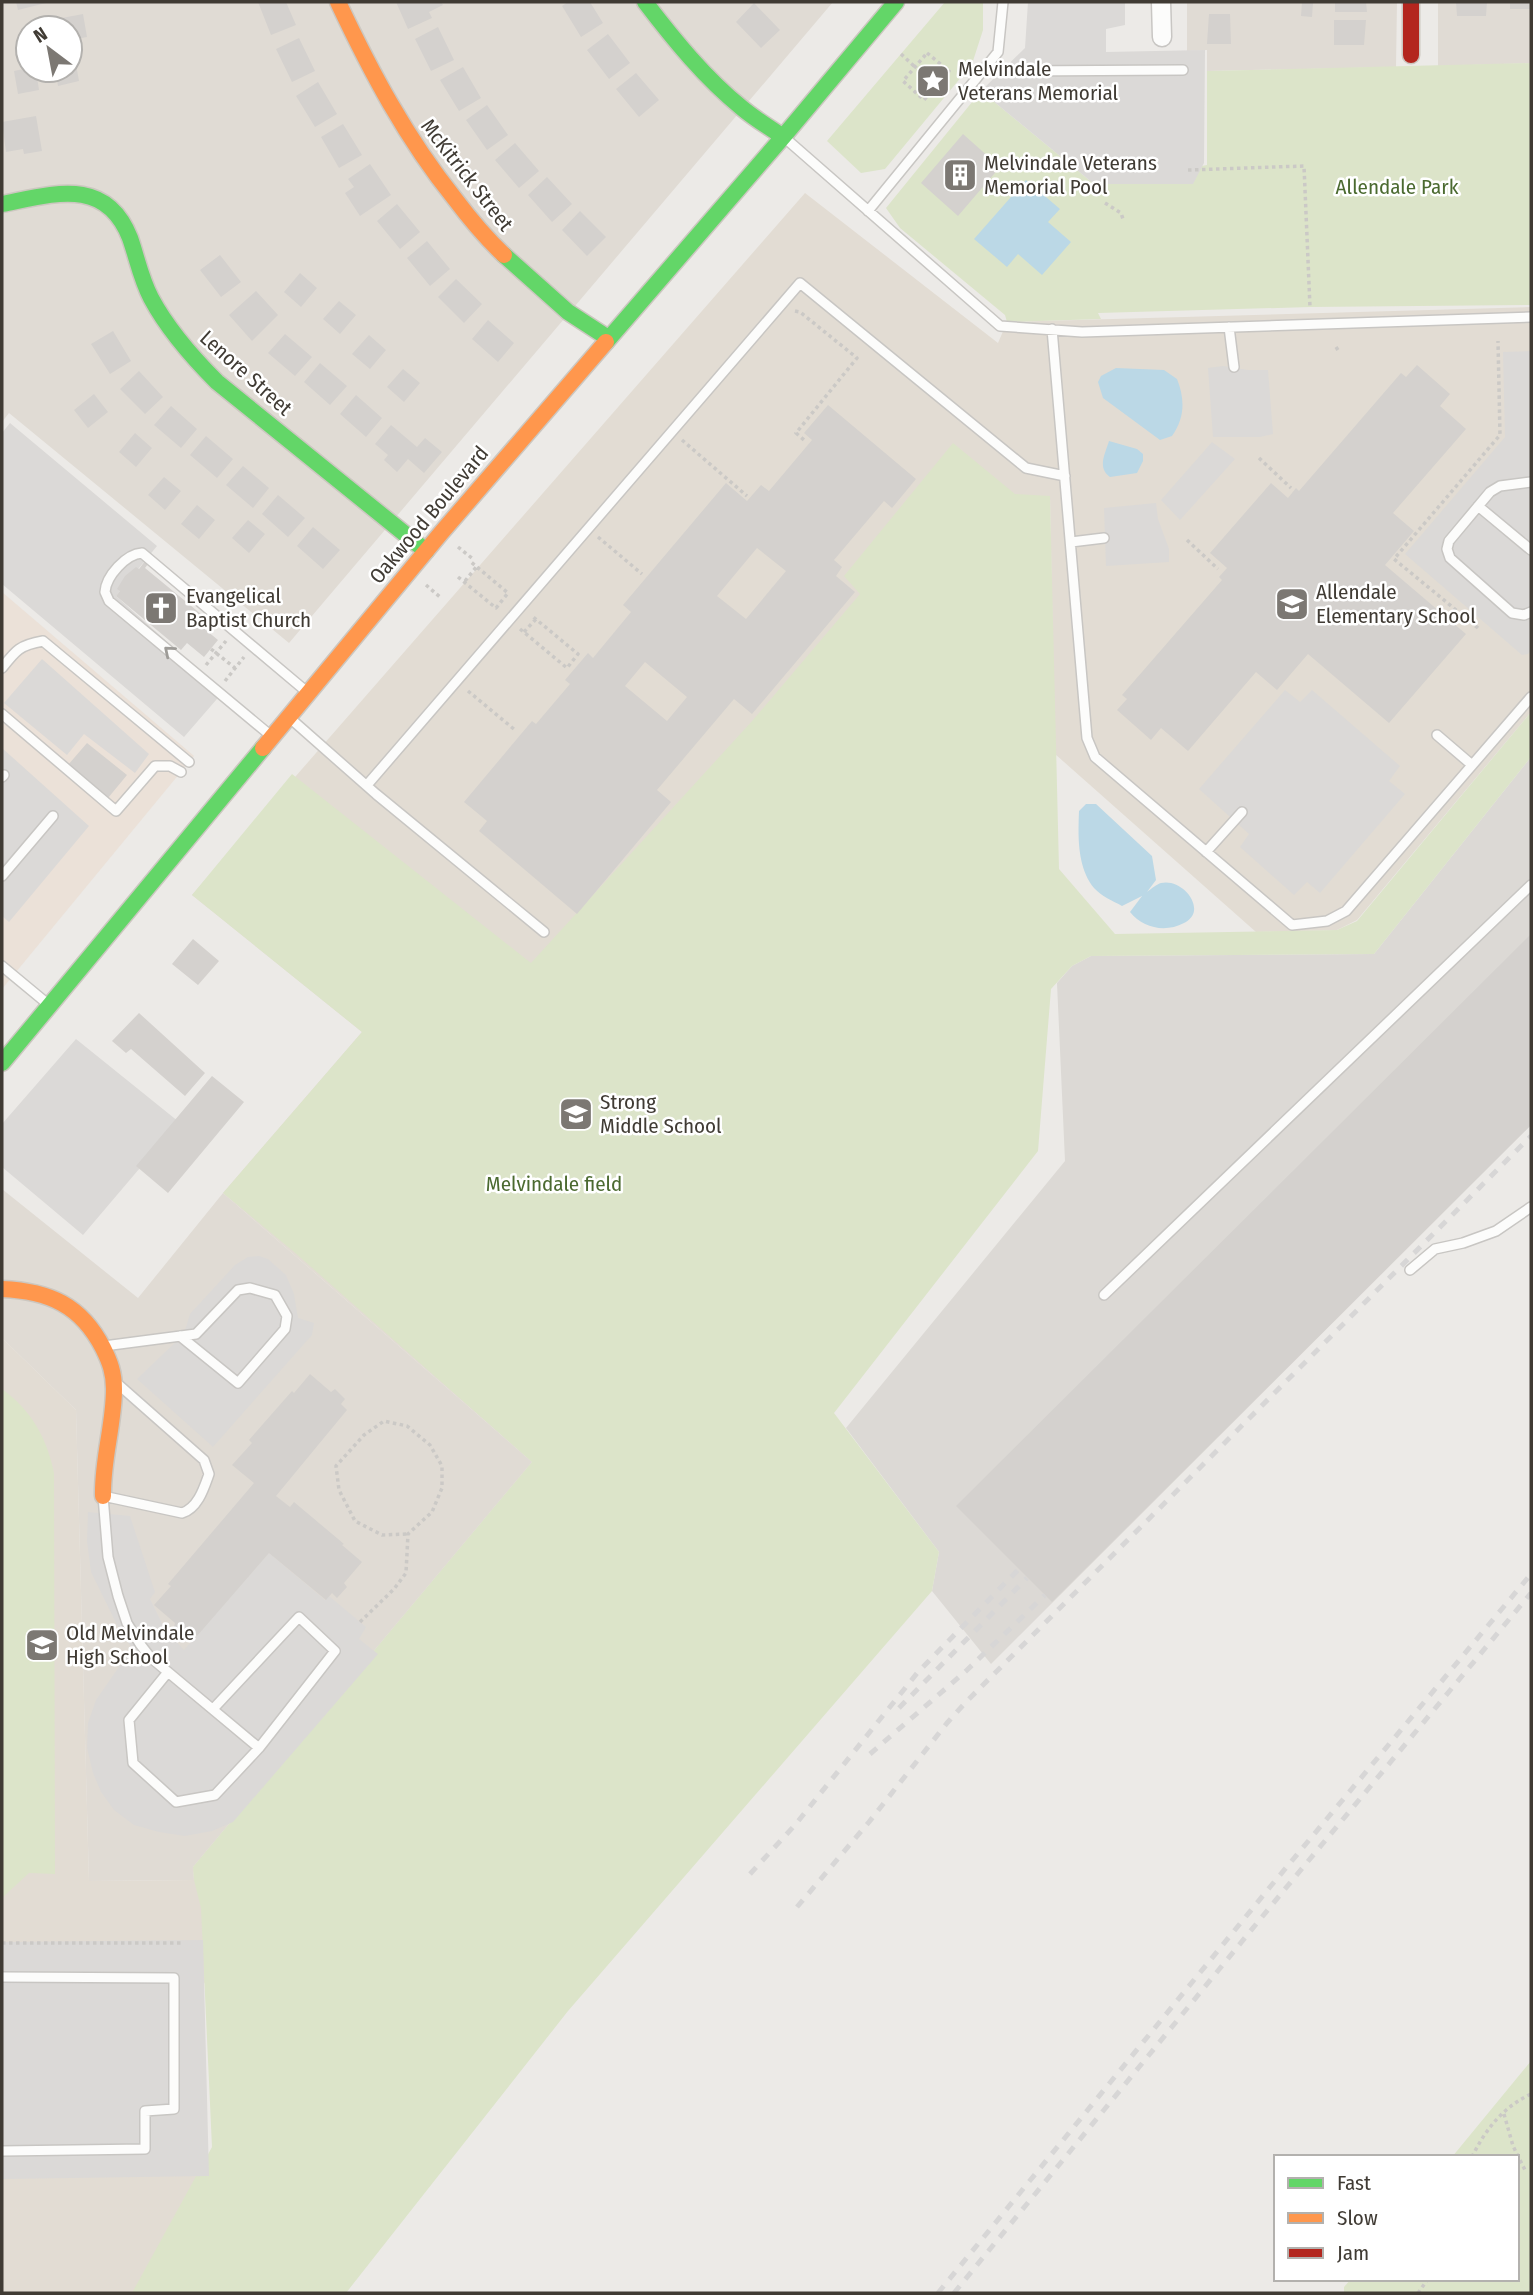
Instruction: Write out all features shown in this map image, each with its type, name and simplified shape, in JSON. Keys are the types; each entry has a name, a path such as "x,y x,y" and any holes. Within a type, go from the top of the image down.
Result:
{"street":[{"name":"McKitrick Street","path":"338,2 363,56 398,120 465,212 493,245 568,312 608,338"},
{"path":"645,2 674,41 706,75 742,108 783,136"},
{"name":"Oakwood Boulevard","path":"2,1063 426,551 896,2"},
{"path":"1161,2 1162,37"},
{"path":"1411,2 1411,55"},
{"name":"Lenore Street","path":"2,204 66,194 85,194 103,201 115,210 130,236 135,260 149,296 168,327 193,359 217,382 426,551"},
{"path":"2,1289 18,1289 54,1296 79,1314 98,1334 113,1371 113,1412 102,1478 103,1496"}],"lane":[{"path":"869,211 998,52 1003,2"},
{"path":"1010,71 1182,70"},
{"path":"783,136 1000,326 1082,332 1531,317"},
{"path":"367,785 800,284 1026,468 1065,476"},
{"path":"1229,327 1234,367"},
{"path":"1052,330 1087,738 1095,757 1292,925 1327,921 1346,911 1531,697"},
{"path":"1531,482 1500,486 1490,492 1449,541 1447,549 1450,558 1512,613 1524,615 1531,612"},
{"path":"1478,506 1531,550"},
{"path":"1070,542 1104,538"},
{"path":"272,737 107,597 104,592 107,581 128,558 142,553 308,693"},
{"path":"2,668 15,651 26,644 43,641 189,762"},
{"path":"2,714 116,811 155,766 170,766 180,772"},
{"path":"288,717 544,932"},
{"path":"1437,735 1472,765"},
{"path":"1206,852 1242,812"},
{"path":"2,876 53,816"},
{"path":"1104,1294 1531,885"},
{"path":"2,966 50,1006"},
{"path":"1410,1270 1435,1249 1463,1243 1496,1231 1531,1208"},
{"path":"103,1346 180,1336 196,1334 239,1290 250,1288 275,1295 287,1316 285,1329 237,1383 180,1336"},
{"path":"113,1379 204,1460 209,1474 195,1504 189,1511 182,1513 103,1496 108,1557 127,1623 150,1657 259,1748"},
{"path":"168,1672 129,1720 133,1763 176,1802 215,1796 259,1748 335,1651 299,1617 213,1709"},
{"path":"2,1977 174,1978 175,2090 174,2109 145,2111 145,2149 2,2151"}],"path":[{"path":"927,53 949,71 924,100 903,81 915,66 927,53"},
{"path":"901,54 915,66"},
{"path":"1188,170 1304,166 1310,307"},
{"path":"1105,203 1121,213 1123,219"},
{"path":"787,313 800,312 857,358 796,433 804,440"},
{"path":"1478,628 1394,559 1500,435 1498,341"},
{"path":"680,438 747,496"},
{"path":"1259,457 1291,488"},
{"path":"597,536 642,574"},
{"path":"1187,540 1218,569"},
{"path":"458,547 508,593 496,608 458,577"},
{"path":"464,582 477,566"},
{"path":"426,585 440,597"},
{"path":"530,614 578,654 566,668 524,632 519,627 530,614"},
{"path":"200,672 231,636"},
{"path":"211,649 235,668"},
{"path":"220,691 248,652"},
{"path":"467,689 515,730"},
{"path":"360,1622 394,1590 406,1573 408,1534 432,1512 442,1488 442,1466 430,1445 407,1426 384,1421 364,1436 336,1466 339,1490 355,1521 382,1535 408,1534"},
{"path":"2,1943 182,1943"},
{"path":"1473,2155 1484,2132 1518,2100 1531,2094"},
{"path":"1504,2114 1518,2155"},
{"path":"1519,2158 1525,2169"}],"shaded area":[{"path":"2,2 833,2 289,643 9,413 2,422"},
{"path":"1028,2 1125,2 1125,25 1106,29 1106,52 1205,50 1204,163 1193,184 1094,184 981,91 1025,48"},
{"path":"1187,2 1397,2 1396,67 1207,71 1207,50 1187,51"},
{"path":"1438,2 1531,2 1531,63 1438,66"},
{"path":"805,193 998,343 1007,322 1531,307 1531,712 1357,920 1337,930 1256,932 1055,754 1050,497 1015,495 593,1469 203,1985 211,2293 2,2293 2,1338 76,1410 89,1881 194,1880 193,1867 532,1462 223,1193 362,1032 192,895"},
{"path":"1531,351 1531,650 1522,655 1405,554 1505,437 1503,352"},
{"path":"1223,366 1268,370 1273,434 1260,437 1213,437 1208,368"},
{"path":"10,423 157,546 116,596 223,692 184,737 2,584 2,433"},
{"path":"1212,442 1235,459 1180,520 1161,500"},
{"path":"1156,503 1158,519 1169,549 1169,562 1106,566 1104,508"},
{"path":"2,592 194,756 2,989"},
{"path":"42,659 149,754 135,773 84,734 67,755 4,703"},
{"path":"1285,690 1300,702 1312,690 1400,766 1389,781 1405,794 1320,893 1307,882 1294,895 1240,847 1249,834 1199,789"},
{"path":"2,748 89,826 9,922 2,916"},
{"path":"1531,757 1531,1125 991,1664 932,1591 939,1552 846,1428 1065,1161 1057,983 1072,966 1091,956 1374,954"},
{"path":"76,1039 179,1122 83,1235 2,1167 2,1124"},
{"path":"2,1189 138,1298 223,1193 532,1462 193,1867 194,1880 89,1881 76,1410 2,1338"},
{"path":"248,1257 268,1259 286,1275 294,1294 298,1318 314,1323 312,1335 213,1447 137,1379 184,1334 190,1314 235,1265"},
{"path":"88,1512 130,1516 155,1592 150,1599 165,1629 184,1650 269,1553 325,1600 329,1596 366,1627 359,1639 378,1654 233,1822 212,1831 185,1836 134,1825 114,1810 101,1792 93,1773 87,1748 88,1723 96,1700 132,1648 121,1633 91,1572 87,1541"},
{"path":"203,1940 209,2176 2,2179 2,1942"}],"green space":[{"path":"945,2 983,2 983,30 972,64 885,169 861,173 827,141"},
{"name":"Allendale Park","path":"1531,63 1531,305 1098,313 1101,319 1007,322 1005,315 900,228 886,208 981,91 1094,184 1092,186 1207,165 1207,71"},
{"name":"Melvindale field","path":"953,443 1015,494 1050,496 1059,869 1115,934 1337,930 1357,921 1531,712 1531,757 1374,954 1091,956 1072,966 1051,989 1038,1151 834,1413 939,1552 932,1591 568,2011 346,2293 132,2293 212,2147 201,1908 193,1867 532,1462 293,1251 223,1193 362,1032 192,895 292,774 531,963 753,720 860,594 844,576"},
{"path":"2,1389 21,1406 36,1426 47,1448 54,1473 55,1874 29,1873 2,1898"},
{"path":"1531,2061 1531,2293 1344,2293 1344,2287 1349,2281 1519,2281 1519,2155 1454,2155"}],"water":[{"path":"1026,180 1060,209 1048,222 1071,242 1042,275 1018,254 1007,267 974,239"},
{"path":"1116,368 1164,370 1177,379 1182,408 1172,436 1160,440 1103,398 1098,382 1101,376"},
{"path":"1109,441 1137,449 1143,454 1143,461 1137,473 1110,477 1106,473 1103,461"},
{"path":"1086,804 1096,804 1152,856 1156,880 1147,892 1167,882 1179,886 1189,894 1194,911 1189,920 1169,928 1148,925 1130,912 1142,896 1122,906 1094,888 1084,871 1080,851 1079,811"}],"building":[{"path":"16,2 46,2 46,3 18,10"},
{"path":"258,2 286,2 296,25 271,35"},
{"path":"396,2 441,2 443,5 429,12 432,18 408,29"},
{"path":"568,2 590,2 603,23 581,37 562,6"},
{"path":"1302,2 1313,3 1312,17 1301,16"},
{"path":"1335,2 1366,2 1367,12 1335,12"},
{"path":"1456,2 1487,2 1486,16 1457,16"},
{"path":"1510,2 1531,2 1531,9 1510,9"},
{"path":"754,3 780,30 761,48 736,22"},
{"path":"1209,14 1230,14 1231,44 1207,44"},
{"path":"1334,20 1366,20 1364,45 1334,45"},
{"path":"438,27 454,60 431,71 415,39"},
{"path":"608,34 630,63 609,79 587,50"},
{"path":"299,38 315,71 292,82 276,49"},
{"path":"463,67 481,98 459,111 440,80"},
{"path":"636,73 659,100 639,117 616,89"},
{"path":"318,82 337,114 315,127 296,96"},
{"path":"16,84 38,84 39,90 18,94"},
{"path":"487,105 508,135 487,150 466,120"},
{"path":"36,116 42,151 24,154 23,149 6,152 2,122"},
{"path":"343,124 362,155 339,168 321,137"},
{"name":"Melvindale Veterans Memorial Pool","path":"963,134 1000,167 958,216 921,183"},
{"path":"515,143 539,171 519,188 495,160"},
{"path":"370,164 391,195 360,216 345,193 354,187 348,179"},
{"path":"547,177 572,204 552,222 528,195"},
{"path":"397,204 420,232 400,249 377,221"},
{"path":"580,211 606,237 587,256 562,230"},
{"path":"427,241 450,269 430,286 407,258"},
{"path":"220,255 241,282 221,297 200,270"},
{"path":"300,273 317,288 301,307 284,292"},
{"path":"456,279 482,304 464,323 438,297"},
{"path":"256,291 278,315 252,341 229,315"},
{"path":"339,301 356,315 340,334 323,319"},
{"path":"488,320 514,343 498,362 472,339"},
{"path":"113,331 131,361 110,374 91,344"},
{"path":"285,334 312,357 295,376 268,353"},
{"path":"369,335 386,350 370,369 352,354"},
{"path":"320,363 347,386 330,405 304,382"},
{"path":"1417,365 1450,394 1440,406 1466,429 1393,513 1414,531 1385,565 1466,634 1389,723 1308,654 1277,690 1256,672 1188,751 1161,728 1151,740 1117,710 1127,699 1122,695 1222,580 1219,577 1227,568 1210,553 1271,483 1288,498 1296,488 1299,491 1401,373 1406,377"},
{"path":"403,369 420,383 404,402 387,387"},
{"path":"139,371 163,397 145,414 120,389"},
{"path":"94,394 108,412 88,428 74,410"},
{"path":"356,395 382,418 366,437 340,414"},
{"path":"828,405 916,479 892,508 884,501 834,560 842,567 836,576 855,592 752,714 734,699 657,790 671,802 577,914 479,831 487,821 464,802 532,721 536,724 570,684 565,680 588,653 593,658 631,612 623,605 726,483 747,501 761,485 769,491 812,440 804,433","holes":["757,548 786,571 746,619 717,596","645,662 687,697 667,721 625,686"]},
{"path":"171,406 197,429 181,448 154,425"},
{"path":"391,425 417,447 425,438 442,452 424,473 408,459 397,472 384,460 388,455 375,444"},
{"path":"135,433 152,448 136,467 119,452"},
{"path":"206,436 233,459 217,478 190,455"},
{"path":"243,466 269,488 253,508 226,485"},
{"path":"164,477 181,491 165,510 148,495"},
{"path":"278,495 305,518 288,537 262,514"},
{"path":"197,505 215,520 199,539 181,524"},
{"path":"248,520 265,534 249,553 232,538"},
{"path":"313,527 340,550 323,569 297,546"},
{"name":"Evangelical Baptist Church","path":"145,561 148,564 145,568 207,619 201,626 218,640 204,657 187,643 181,650 116,596 125,576 136,567 139,569"},
{"path":"87,743 127,775 108,798 68,765"},
{"path":"1531,934 1531,1125 1052,1602 956,1506"},
{"path":"193,939 219,961 198,985 172,964"},
{"path":"139,1013 205,1073 185,1096 131,1049 126,1053 112,1041"},
{"path":"212,1076 244,1102 168,1193 136,1166"},
{"path":"310,1374 331,1392 335,1389 345,1399 341,1404 347,1410 276,1496 290,1507 294,1502 362,1562 344,1583 347,1587 337,1598 332,1593 326,1600 269,1553 197,1636 192,1630 185,1637 174,1627 175,1623 154,1605 171,1586 168,1584 254,1483 232,1465 252,1443 249,1440"}],"railway":[{"path":"797,1907 966,1702 1531,1136"},
{"path":"750,1874 795,1825 918,1672 1019,1569"},
{"path":"938,2293 1270,1887 1531,1574"},
{"path":"899,1708 1027,1578"},
{"path":"954,2293 1531,1593"},
{"path":"870,1754 966,1671 1045,1595"}],"traffic: fast":[{"path":"645,2 715,84 747,112 783,137"},
{"path":"606,342 896,2"},
{"path":"2,204 40,196 76,194 92,197 107,205 120,218 130,238 151,298 173,332 199,363 217,382 426,551"},
{"path":"504,255 568,312 608,338"},
{"path":"2,1063 263,748"}],"traffic: slow":[{"path":"338,2 363,54 405,128 466,214 504,255"},
{"path":"263,748 441,533 606,342"},
{"path":"2,1289 35,1293 62,1303 85,1321 103,1348 111,1368 114,1389 103,1496"}],"traffic: jam":[{"path":"1411,2 1411,55"}],"place":[{"name":"Melvindale Veterans Memorial","path":"933,81"},
{"name":"Melvindale Veterans Memorial Pool","path":"960,175"},
{"name":"Allendale Elementary School","path":"1292,604"},
{"name":"Evangelical Baptist Church","path":"161,608"},
{"name":"Strong Middle School","path":"576,1114"},
{"name":"Old Melvindale High School","path":"42,1645"}]}
